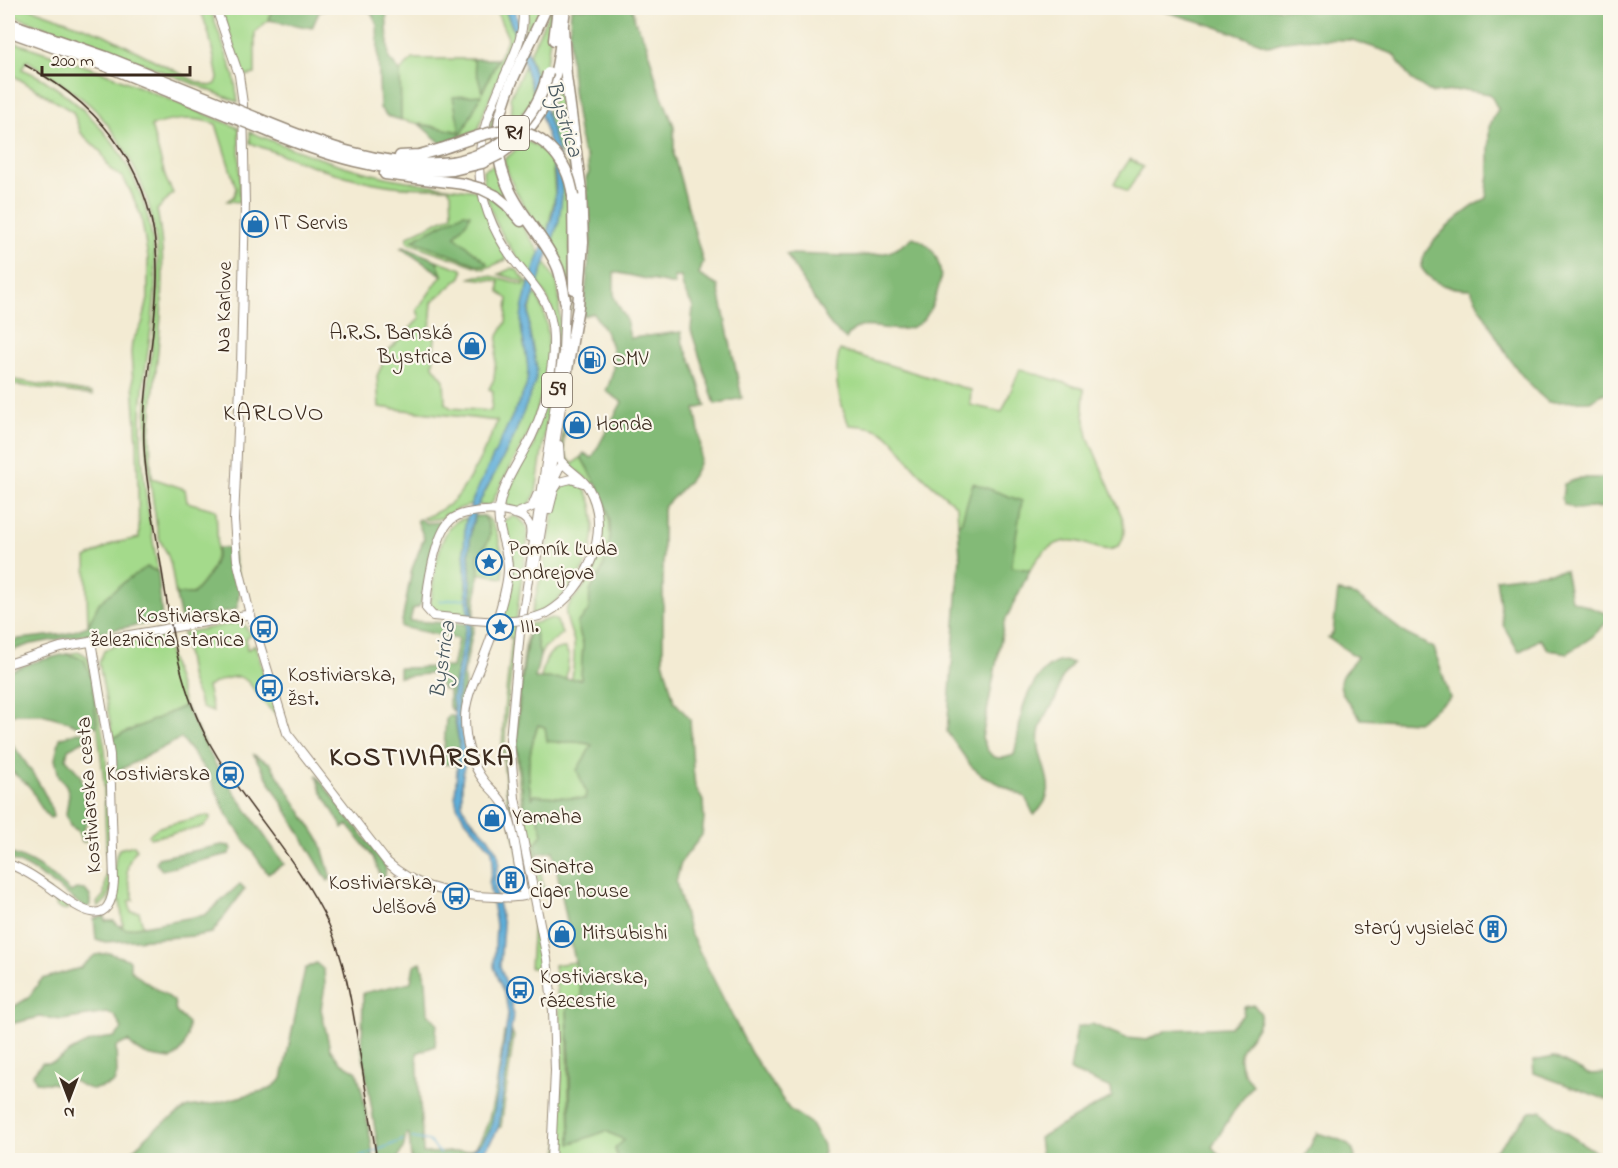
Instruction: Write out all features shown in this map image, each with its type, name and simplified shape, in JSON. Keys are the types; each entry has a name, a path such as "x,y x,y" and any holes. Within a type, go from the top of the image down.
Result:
{"highway":[{"path":"546,8 523,48 522,60 501,107 498,153 503,174 512,194 551,258 565,296"},
{"name":"R1","path":"260,124 343,150 398,161 452,166 484,153 513,134 534,108 548,73 558,8"},
{"path":"565,47 567,8"},
{"name":"R1","path":"8,23 98,54 260,124 305,147 388,168 429,171 482,163 500,154 536,122 548,101 553,86 567,8"},
{"path":"563,27 566,76 583,220 581,280 566,376"},
{"name":"R1","path":"8,32 227,110"},
{"path":"343,150 410,156 496,132 514,131 543,141 558,156 566,169 573,196 574,331"},
{"path":"305,147 322,157 383,173 464,184 482,189 496,196 513,211 540,241"}],"main road":[{"name":"59","path":"551,1161 555,1071 553,1011 547,959 518,813 512,766 511,726 531,556 563,352 565,296"},
{"name":"59","path":"516,669 526,627 566,376"},
{"path":"531,556 530,526 523,517 485,511 467,512 454,517 443,530 439,542 426,604 427,611 429,614 453,618 512,622 528,620 547,613 562,603 574,592 584,577 592,558 597,522 593,499 587,486 562,462 558,447 563,417 560,405"},
{"path":"542,527 548,516 552,481 562,462"},
{"path":"550,504 558,482 571,479 587,486"},
{"path":"514,514 532,507 543,481"}],"street":[{"name":"Na Karlove","path":"216,8 239,75 244,114 242,364 234,520 237,560 249,614 280,712 289,736 378,851 394,868 406,877 435,889 499,898 524,896 505,808 476,768 470,752 465,723 470,694 490,640 507,579 507,561 499,512"},
{"path":"499,512 502,495 537,421 550,368 553,339 549,308 539,290 506,249 490,218 482,193 479,169 480,148 487,120 523,48 522,8"},
{"path":"8,664 39,652 92,641 249,614"},
{"name":"Kostiviarska cesta","path":"8,864 31,875 83,911 95,913 104,908 112,896 114,881 110,755 92,641"}],"green space":[{"path":"8,8 30,8 103,34 195,81 210,86 216,84 218,78 209,34 200,8 210,8 234,76 238,102 105,48 8,14"},
{"path":"273,8 268,20 255,32 255,74 244,76 221,10"},
{"path":"273,8 330,8 319,12 312,28 268,20"},
{"path":"364,8 386,8 389,59 400,71 401,120 387,116 380,108 377,24 371,12"},
{"path":"495,8 504,8 516,36 478,130 457,138 463,132 481,95 460,132 401,120 400,71 413,59 473,59 483,91 508,38"},
{"path":"527,8 542,8 510,75 525,31"},
{"path":"553,8 553,13 548,54 539,88 529,55"},
{"path":"571,8 632,8 674,126 674,156 703,262 699,275 718,286 742,398 715,404 691,330 693,307 683,288 681,277 674,277 675,285 614,272 614,297 626,319 630,338 681,332 683,344 693,365 706,406 695,409 701,455 698,465 687,483 663,508 663,660 674,701 690,719 695,786 703,801 704,819 702,835 681,862 676,882 689,931 751,1053 789,1109 810,1123 823,1145 824,1153 819,1160 618,1160 615,1149 624,1140 606,1131 570,1144 567,1009 582,996 553,851 537,854 535,844 543,833 537,816 528,814 525,810 517,746 520,696 529,628 534,628 540,656 535,678 581,679 583,644 577,623 589,611 590,592 603,567 608,550 610,522 603,497 581,457 584,453 592,458 622,402 606,391 611,380 614,359 606,332 593,313 583,316 591,239 586,178 589,173 587,157 582,150 574,97","holes":["538,725 545,727 547,741 581,742 592,745 577,770 586,792 585,799 532,795 532,798 528,770 530,752"]},
{"path":"1153,8 1610,8 1610,393 1604,393 1590,401 1548,402 1513,364 1470,289 1442,284 1430,278 1421,267 1427,251 1440,234 1462,214 1486,198 1489,174 1489,127 1498,109 1490,94 1465,90 1432,93 1411,79 1393,54 1352,40 1303,39 1269,46 1214,26"},
{"path":"8,40 103,72 239,128 240,202 227,201 234,196 236,188 216,124 184,119 151,126 166,179 173,193 157,210 161,236 163,289 150,429 152,478 185,489 187,502 216,510 217,524 216,555 209,574 193,594 176,596 170,561 158,532 147,448 148,393 158,265 155,233 147,201 125,151 97,112 75,93 27,60 22,69 43,79 69,98 93,119 112,142 128,167 141,195 154,255 154,304 143,386 141,438 146,496 158,572 147,567 99,603 88,626 86,558 114,543 139,538 137,442 131,353 132,342 142,324 148,299 148,258 141,216 123,178 110,169 101,152 81,133 73,112 11,74"},
{"path":"473,59 498,59 482,92"},
{"path":"525,65 534,97 514,126 510,125 512,108 510,98"},
{"path":"563,65 575,178 568,162 557,147 547,113 554,98"},
{"path":"481,95 463,132 457,138 442,144 419,124 460,132 453,97"},
{"path":"501,97 494,126 488,128 492,117"},
{"path":"250,132 317,158 368,173 409,182 479,191 505,252 506,260 484,269 409,243 408,236 452,215 451,192 448,188 402,187 344,176 250,143"},
{"path":"526,141 552,158 555,196 546,238 516,191 504,160"},
{"path":"1130,159 1143,167 1127,192 1114,183"},
{"path":"497,164 520,214 484,186 483,170"},
{"path":"562,172 569,206 571,313 568,290 551,245 560,209"},
{"path":"486,194 517,221 540,254 533,276 504,238"},
{"path":"464,213 470,214 468,220 455,236 487,263 485,266 412,240"},
{"path":"913,237 932,250 940,267 938,289 926,317 911,328 860,327 852,331 846,339 831,326 786,254 853,256 879,254 896,249"},
{"path":"404,247 436,260 442,275 401,248"},
{"path":"436,260 462,269 463,272 461,277 432,302 430,330 435,337 433,366 444,380 445,403 451,408 491,411 493,391 489,389 494,379 498,336 506,322 508,299 499,292 499,281 471,278 477,276 490,276 524,285 524,282 499,274 512,268 517,270 530,286 522,322 528,379 471,505 455,510 448,516 445,514 442,518 427,520 423,518 452,502 460,494 497,421 379,407 377,376 389,350 420,318 417,310 442,275"},
{"path":"545,262 557,283 560,329 536,492 525,508 517,510 507,506 505,499 527,451 530,452 534,445 551,377 556,345 553,311 538,282"},
{"path":"534,292 542,306 548,340 548,358 541,394 527,436 491,505 489,507 478,505 512,441 536,376 528,320"},
{"path":"840,350 971,390 970,405 1002,412 1020,369 1084,389 1083,409 1088,437 1122,517 1124,535 1120,545 1116,548 1103,549 1076,541 1066,541 1044,551 1030,570 1011,567 958,523 957,506 920,473 889,436 874,428 849,425 838,388 837,369"},
{"path":"8,379 92,393 93,395 8,384"},
{"path":"569,415 564,434 565,453 573,464 581,457 595,482 593,484 569,464 561,448 564,420"},
{"path":"1580,478 1610,478 1610,507 1575,509 1564,504 1562,498 1564,484"},
{"path":"569,482 581,485 587,493 593,513 593,540 584,568 576,580 556,600 531,616 547,550 557,491 559,487"},
{"path":"973,483 1022,501 1011,567 1030,570 1004,623 982,738 990,754 997,758 1014,755 1020,719 1034,684 1044,670 1051,665 1065,661 1073,663 1061,679 1056,698 1040,728 1039,745 1047,776 1048,795 1034,815 1025,797 982,775 971,766 947,732 960,557 958,523 961,523"},
{"path":"598,486 609,520 610,541 605,563 590,599 590,611 577,623 583,644 581,679 572,679 574,642 566,611 583,588 598,553 601,528 595,490"},
{"path":"475,516 484,516 490,537 478,555 479,573 474,616 472,616 469,553"},
{"path":"484,516 492,523 497,534 503,558 499,560 499,563 503,564 503,578 479,573 478,555 490,537"},
{"path":"513,516 526,525 528,538 516,620 505,752 510,803 527,887 508,806 502,747 512,638 509,638 509,628 497,628 512,570 503,524 505,520"},
{"path":"467,518 464,550 468,616 441,614 430,606 440,550 448,530 455,522"},
{"path":"420,519 426,523 442,522 435,538 421,604 413,609 410,621 467,624 453,688 453,711 449,707 449,690 443,689 438,673 399,677 399,668 452,667 458,639 401,627 412,569 424,538 417,520"},
{"path":"218,548 232,548 240,587 237,608 181,620 176,596 193,594 198,589 212,567"},
{"path":"147,567 158,572 162,621 31,644 8,652 8,643 19,639 66,634 88,626 99,603"},
{"path":"1565,570 1571,600 1610,615 1610,619 1592,637 1568,653 1549,650 1540,639 1519,652 1503,625 1496,579"},
{"path":"1338,591 1358,597 1406,634 1434,648 1450,698 1417,722 1361,719 1340,687 1342,676 1357,657 1328,638 1333,633"},
{"path":"552,618 557,621 562,634 544,648 540,656 534,629 529,628 520,696 517,746 525,810 537,816 544,833 535,844 545,894 540,893 521,797 517,758 516,725 528,625"},
{"path":"236,623 244,625 251,635 246,639 247,650 255,645 269,696 277,710 275,713 265,705 248,682 234,677 207,687 213,712 202,708 191,680 183,633"},
{"path":"471,625 474,627 464,673 465,696 462,715 458,713 458,689"},
{"path":"164,637 185,706 113,738 99,663 104,651 112,646"},
{"path":"565,648 569,656 566,679 541,678 547,657 554,651"},
{"path":"80,652 88,657 93,674 105,750 109,794 112,881 107,899 98,908 97,903 104,895 107,867 104,782 92,680 84,659 66,654"},
{"path":"66,654 84,659 92,680 97,726 82,728 42,714 8,714 8,672 34,662"},
{"path":"185,706 217,767 284,864 268,874 227,815 209,775 181,738 116,772 113,738"},
{"path":"450,715 454,717 459,742 458,765 443,764 446,719"},
{"path":"538,725 545,727 558,743 572,741 593,745 583,785 586,792 585,799 533,795 532,798 529,761"},
{"path":"77,732 88,733 89,738 68,749 66,759 81,776 89,818 84,828 87,841 84,842 77,830 70,826 66,814 69,794 66,785 59,777 55,759 60,738"},
{"path":"8,739 41,788 53,817 50,818 47,815 32,790 8,767"},
{"path":"254,755 270,763 320,841 331,878 328,881"},
{"path":"316,775 386,867 385,877 381,877 373,857 348,825 343,828 321,791"},
{"path":"210,816 210,819 203,827 150,838 149,835 157,828"},
{"path":"134,845 137,849 129,863 127,874 134,900 129,901 131,912 139,912 143,926 126,929 119,926 123,925 120,901 109,908 116,856 119,849"},
{"path":"222,845 230,846 232,849 229,854 162,870 156,863 158,858"},
{"path":"8,853 42,868 71,892 76,889 85,890 90,896 90,905 86,908 39,874 8,859"},
{"path":"17,873 41,886 68,906 68,909 62,910 57,907 55,902"},
{"path":"240,884 245,889 212,933 105,942 96,939 94,919 105,916 105,921 114,921 126,929 205,915"},
{"path":"534,922 543,968 530,968"},
{"path":"109,953 130,960 130,969 135,974 174,1001 176,1012 188,1023 183,1048 172,1059 142,1053 128,1041 116,1047 117,1074 114,1083 101,1088 87,1088 71,1079 59,1084 36,1082 33,1074 42,1063 55,1061 78,1047 99,1039 115,1037 122,1029 115,1016 107,1013 62,1020 40,1017 10,1024 8,1016 10,1009 28,998 42,979 80,968 95,955"},
{"path":"421,962 426,981 428,1013 437,1023 435,1046 417,1053 423,1153 465,1151 478,1144 490,1115 504,1032 512,1032 498,1128 482,1152 467,1160 411,1160 409,1134 406,1134 404,1146 397,1160 380,1160 362,1049 363,993 411,982 414,965"},
{"path":"575,962 582,996 567,1009 570,1143 606,1131 625,1140 615,1149 618,1160 558,1160 562,1067 554,965"},
{"path":"316,963 324,970 325,986 321,1009 330,1049 339,1061 357,1072 374,1160 122,1160 155,1129 188,1107 212,1104 270,1089 282,1079 305,969"},
{"path":"1254,1005 1261,1014 1254,1032 1240,1054 1244,1072 1253,1085 1212,1147 1221,1156 1221,1160 1051,1160 1041,1153 1039,1138 1112,1097 1111,1088 1070,1071 1077,1027 1092,1024 1126,1038 1147,1040 1167,1030 1230,1027 1243,1015 1244,1007"},
{"path":"512,1032 514,1036 501,1127 498,1128"},
{"path":"1554,1057 1588,1074 1610,1073 1610,1101 1534,1073 1533,1061"},
{"path":"1542,1111 1555,1126 1593,1150 1600,1160 1471,1160 1496,1150 1530,1112"},
{"path":"1317,1133 1336,1138 1347,1144 1354,1153 1355,1160 1303,1160"}],"water":[{"path":"504,8 514,8 557,147 562,172 562,196 559,221 529,310 529,330 537,368 535,383 512,441 478,505 471,528 469,553 472,616 457,699 466,756 462,781 462,804 467,815 488,837 498,853 496,893 503,925 500,966 511,998 513,1014 499,1126 484,1150 475,1158 464,1161 454,1160 470,1152 490,1131 508,1014 506,999 494,967 496,925 489,884 493,863 492,850 463,817 455,796 459,742 452,698 468,616 464,550 465,524 473,499 526,387 528,367 521,321 522,311 551,219 555,189 555,173 544,124 515,33"}],"waterway":[{"path":"439,601 468,598"},
{"path":"412,1138 429,1141 440,1153"},
{"path":"353,1160 403,1140"},
{"path":"446,1156 451,1160"}],"railway":[{"path":"25,65 55,83 81,103 104,126 123,152 138,180 149,211 155,243 157,278 145,404 144,452 165,593 181,671 198,720 210,744 239,790 303,878 329,925 348,985 377,1160"}],"place":[{"name":"IT Servis","path":"255,224"},
{"name":"A.R.S. Banská Bystrica","path":"472,346"},
{"name":"OMV","path":"592,360"},
{"name":"Honda","path":"577,425"},
{"name":"Pomník Ľuda Ondrejova","path":"489,562"},
{"name":"III.","path":"500,627"},
{"name":"Kostiviarska, železničná stanica","path":"264,629"},
{"name":"Kostiviarska, žst.","path":"269,688"},
{"name":"Kostiviarska","path":"230,775"},
{"name":"Yamaha","path":"492,818"},
{"name":"Sinatra cigar house","path":"511,880"},
{"name":"Kostiviarska, Jelšová","path":"456,896"},
{"name":"starý vysielač","path":"1493,929"},
{"name":"Mitsubishi","path":"562,934"},
{"name":"Kostiviarska, rázcestie","path":"520,990"}],"district":[{"name":"KARLOVO","path":"274,414"},
{"name":"KOSTIVIARSKA","path":"422,758"}],"water label":[{"name":"Bystrica","path":"563,119"},
{"name":"Bystrica","path":"444,660"}]}
